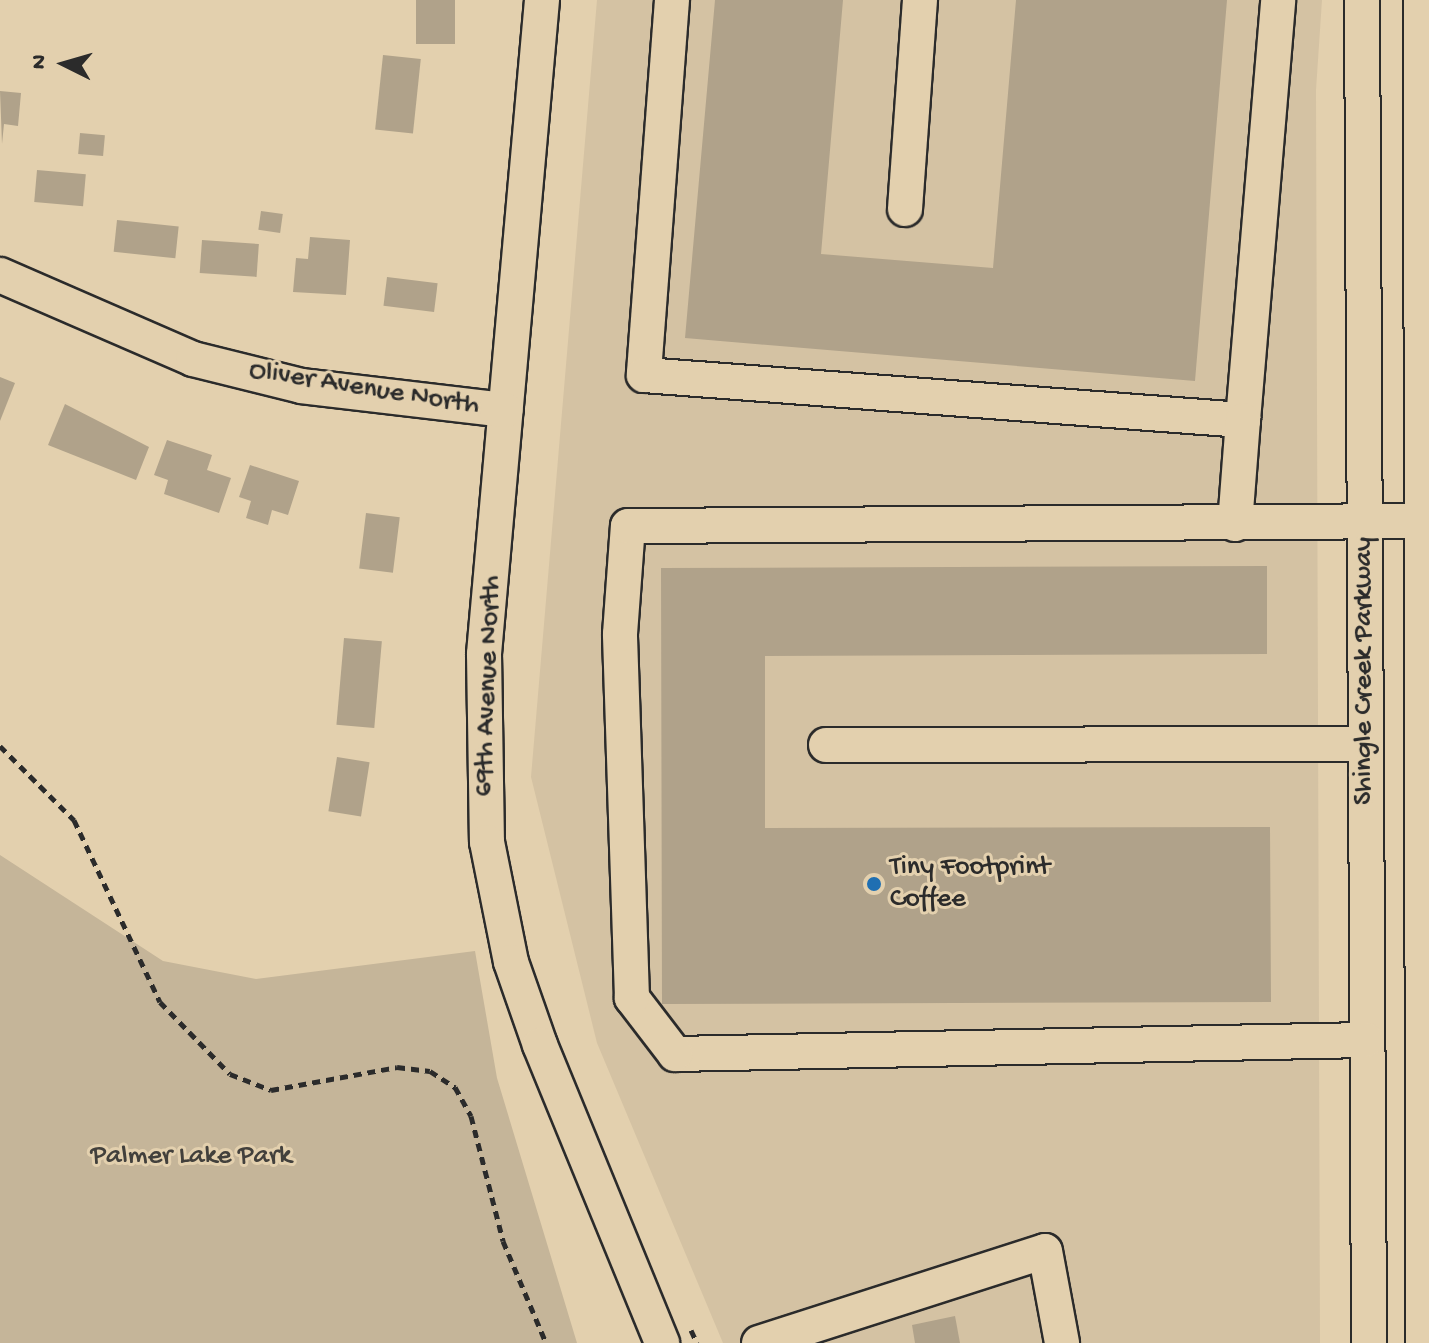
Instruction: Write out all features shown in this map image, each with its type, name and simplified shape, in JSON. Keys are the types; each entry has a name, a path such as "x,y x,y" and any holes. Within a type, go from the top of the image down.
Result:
{"street":[{"name":"69th Avenue North","path":"542,0 482,726 495,897 540,1045 662,1343"},
{"path":"672,0 644,375 1243,420"},
{"path":"905,209 920,0"},
{"path":"1235,524 1278,0"},
{"name":"Shingle Creek Parkway","path":"1362,0 1369,1343"},
{"name":"Shingle Creek Parkway","path":"1421,0 1423,1343"},
{"name":"Oliver Avenue North","path":"0,275 193,359 301,386 506,410"},
{"path":"1366,1040 675,1054 632,998 620,634 628,526 1365,524 1423,521"},
{"path":"826,745 1364,744"},
{"path":"759,1343 1045,1251 1062,1343"}],"path":[{"path":"0,746 74,820 160,1002 230,1074 271,1090 397,1067 430,1071 455,1087 471,1116 503,1241 546,1343"},
{"path":"687,1320 697,1343"}],"shaded area":[{"path":"597,0 1322,0 1316,90 1320,1343 723,1343 597,1043 531,777"}],"green space":[{"name":"Palmer Lake Park","path":"0,855 163,961 256,979 475,951 497,1078 577,1343 0,1343"}],"building":[{"path":"416,0 455,0 455,44 416,44"},
{"path":"715,0 843,0 821,254 993,268 1016,0 1227,0 1195,381 685,338"},
{"path":"383,55 421,59 413,134 375,130"},
{"path":"0,91 21,93 18,126 4,124 2,144"},
{"path":"80,133 105,135 103,156 78,154"},
{"path":"37,170 86,174 83,206 34,202"},
{"path":"261,211 283,214 280,233 258,230"},
{"path":"117,220 179,226 175,258 114,252"},
{"path":"310,237 350,240 346,295 293,292 296,258 308,259"},
{"path":"202,240 259,244 257,277 200,273"},
{"path":"387,277 438,283 434,312 383,306"},
{"path":"0,377 15,383 0,421"},
{"path":"65,404 149,447 136,480 48,445"},
{"path":"167,440 212,455 207,470 231,478 219,513 164,494 168,480 154,475"},
{"path":"250,465 299,481 288,515 272,510 268,525 246,518 251,501 239,497"},
{"path":"366,513 400,517 393,573 359,569"},
{"path":"1267,566 1267,654 765,656 765,828 1270,827 1271,1002 662,1004 661,568"},
{"path":"344,638 382,641 374,728 336,725"},
{"path":"337,757 370,762 361,816 328,811"},
{"path":"955,1316 960,1343 915,1343 912,1325"}],"place":[{"name":"Tiny Footprint Coffee","path":"874,884"}]}
